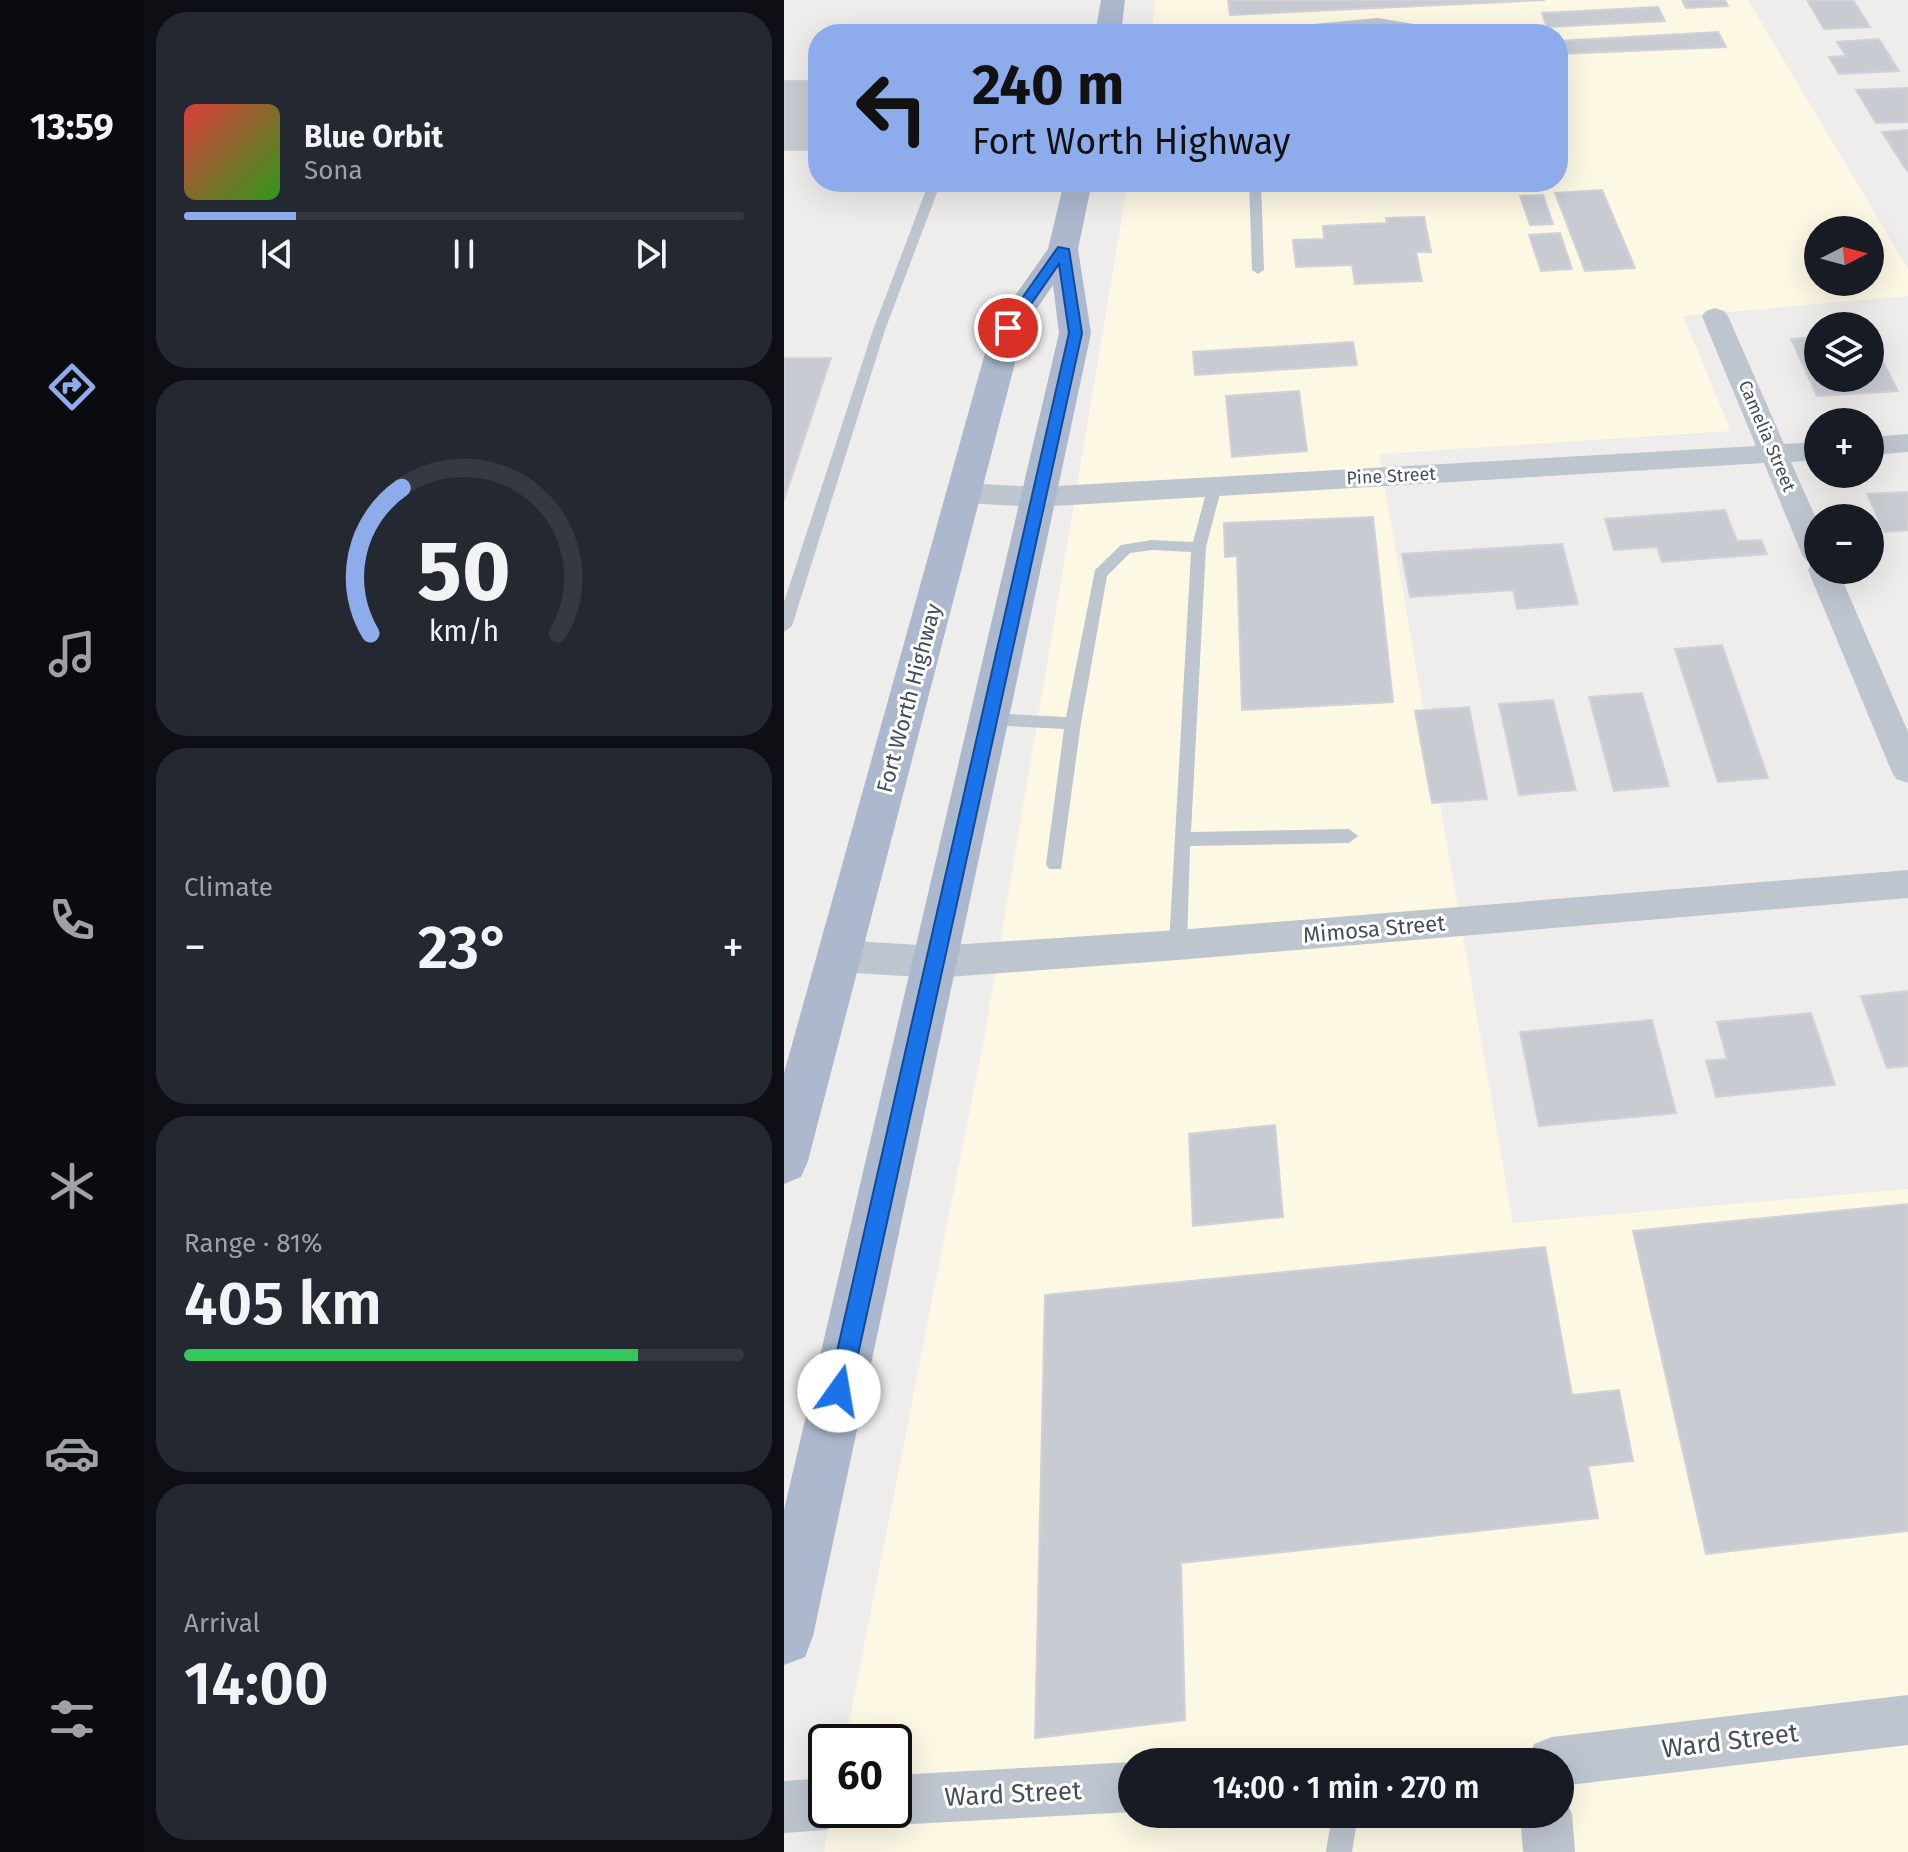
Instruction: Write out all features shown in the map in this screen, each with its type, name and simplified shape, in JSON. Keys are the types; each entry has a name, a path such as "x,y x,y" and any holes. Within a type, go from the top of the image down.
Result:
{"main road":[{"path":"1109,24 1113,0"},
{"name":"Fort Worth Highway","path":"784,1636 1075,333 1063,249 1076,192"},
{"name":"Fort Worth Highway","path":"784,1161 1008,328 1063,249"}],"street":[{"name":"Camelia Street","path":"1715,316 1804,524"},
{"path":"1884,445 1908,443"},
{"name":"Pine Street","path":"964,493 1039,497 1804,452"},
{"path":"1829,584 1908,770"},
{"name":"Mimosa Street","path":"839,956 935,962 1178,945 1908,884"},
{"name":"Ward Street","path":"1574,1759 1908,1720"},
{"name":"Ward Street","path":"912,1799 1118,1788"},
{"path":"784,1807 808,1805"},
{"path":"1547,1828 1549,1852"}],"lane":[{"path":"1355,24 1401,24"},
{"path":"784,626 879,330 931,192"},
{"path":"1255,192 1258,270"},
{"path":"1178,945 1199,547 1215,486"},
{"path":"1055,864 1073,723 1100,574 1126,549 1152,545 1199,547"},
{"path":"989,719 1073,723"},
{"path":"1182,839 1349,836"},
{"path":"1339,1852 1343,1828"}],"shaded area":[{"path":"1155,0 1748,0 1876,216 1804,216 1804,296 1884,296 1884,229 1908,269 1908,296 1683,316 1731,431 1379,454 1513,1223 1908,1189 1908,1852 824,1852 829,1828 912,1828 912,1724 849,1724 985,1033 1126,192 1568,192 1568,24 1153,24"}],"building":[{"path":"1228,0 1545,0 1230,15"},
{"path":"1682,0 1725,0 1728,6 1686,8"},
{"path":"1807,0 1853,0 1870,27 1824,29"},
{"path":"1658,7 1665,21 1568,26 1546,24 1542,13"},
{"path":"1718,32 1726,47 1568,54 1568,40"},
{"path":"1879,39 1899,71 1839,74 1829,57 1846,56 1837,42"},
{"path":"784,81 808,81 808,150 784,150"},
{"path":"1908,88 1908,122 1876,123 1856,90"},
{"path":"1908,130 1908,171 1907,171 1882,132"},
{"path":"1602,190 1635,268 1585,271 1555,193"},
{"path":"1543,195 1553,224 1530,225 1520,196"},
{"path":"1424,217 1431,252 1416,252 1422,281 1355,284 1352,265 1296,267 1293,240 1324,239 1323,226 1387,223 1386,218"},
{"path":"1560,233 1572,269 1541,271 1529,235"},
{"path":"1804,338 1804,368 1791,339"},
{"path":"1353,342 1357,365 1195,375 1193,352"},
{"path":"784,358 831,358 784,500"},
{"path":"1884,364 1898,391 1884,392"},
{"path":"1299,391 1307,451 1232,457 1226,396"},
{"path":"1815,392 1882,392 1817,396"},
{"path":"1908,492 1908,530 1884,532 1884,504 1871,504 1867,494"},
{"path":"1725,510 1737,541 1761,540 1767,554 1662,562 1657,547 1614,550 1605,519"},
{"path":"1373,517 1393,702 1242,710 1237,556 1225,557 1224,523"},
{"path":"1562,544 1578,604 1517,609 1513,590 1410,597 1402,554"},
{"path":"1722,645 1768,778 1718,782 1675,649"},
{"path":"1642,693 1669,786 1614,791 1589,697"},
{"path":"1553,700 1576,790 1519,795 1499,704"},
{"path":"1469,707 1487,799 1432,803 1415,711"},
{"path":"1908,991 1908,1066 1887,1068 1861,996"},
{"path":"1811,1013 1835,1085 1716,1097 1706,1061 1727,1059 1717,1022"},
{"path":"1652,1020 1676,1113 1539,1126 1520,1032"},
{"path":"1275,1125 1283,1217 1193,1226 1189,1134"},
{"path":"1908,1204 1908,1531 1706,1554 1633,1231"},
{"path":"1545,1247 1572,1395 1619,1390 1633,1461 1588,1466 1598,1518 1181,1563 1185,1720 1035,1738 1045,1295"}],"route":[{"path":"839,1391 1075,333 1063,249 1008,328"}]}
